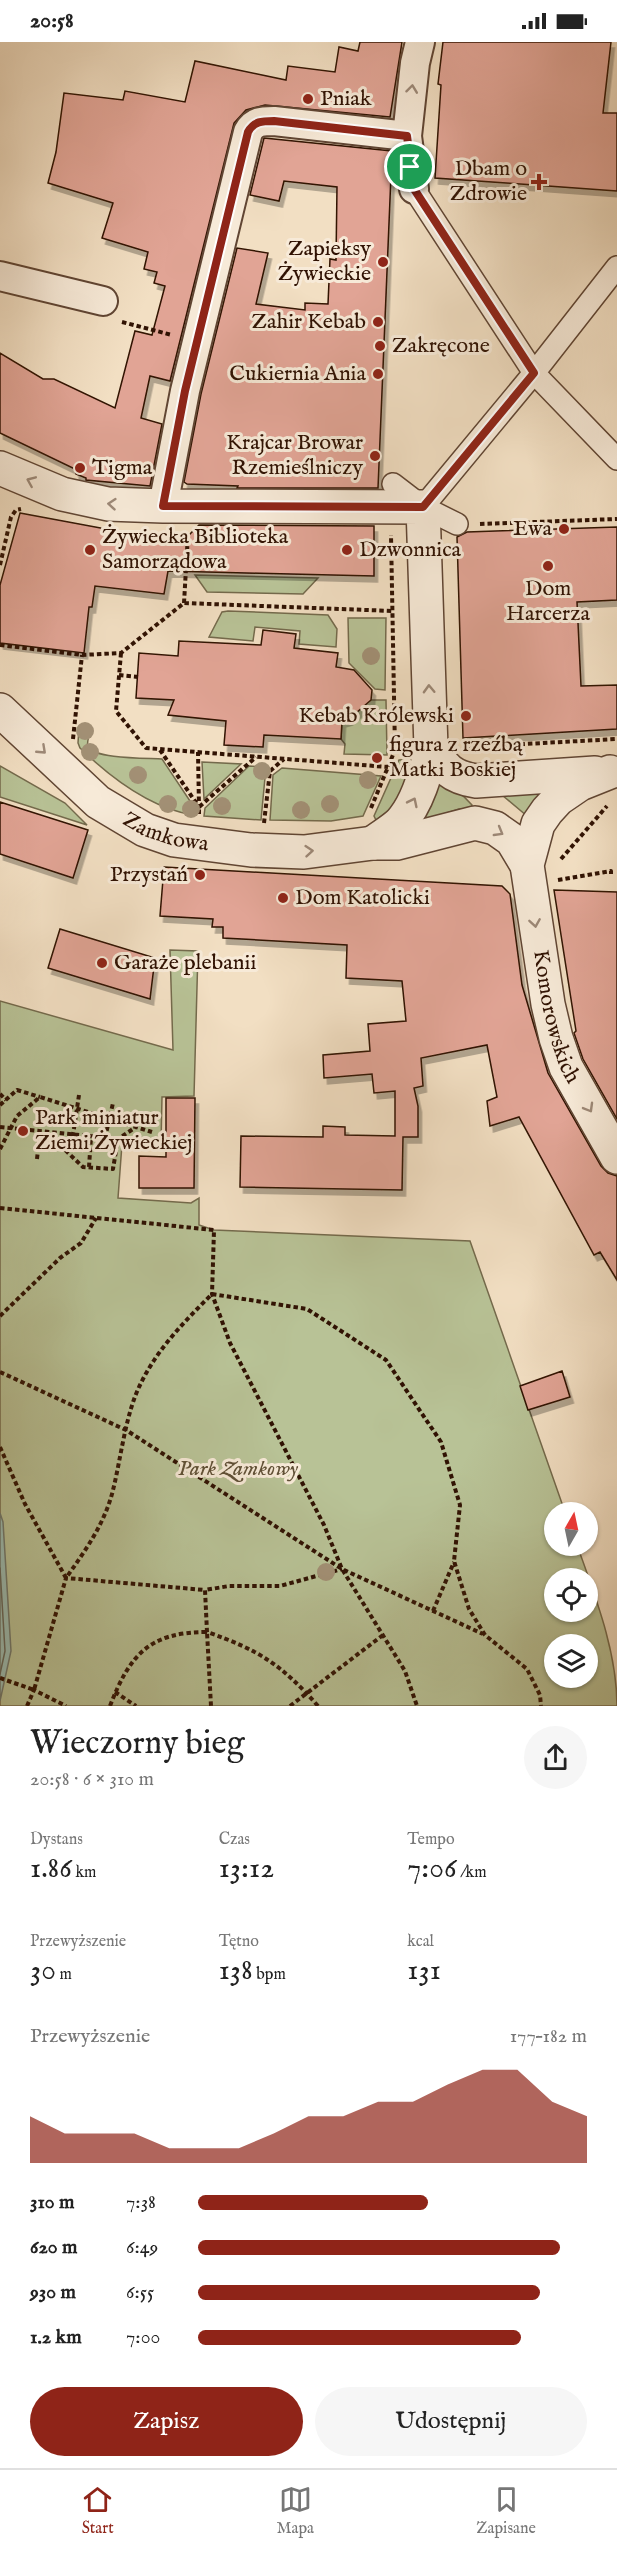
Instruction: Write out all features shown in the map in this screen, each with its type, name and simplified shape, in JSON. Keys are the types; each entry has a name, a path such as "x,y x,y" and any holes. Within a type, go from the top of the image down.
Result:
{"street":[{"path":"420,42 415,63 407,136 414,189 534,373 617,459"},
{"path":"163,506 185,391 248,132 252,125 258,122 274,121 407,136"},
{"path":"423,507 534,373 617,267"},
{"path":"0,276 107,310"},
{"path":"0,468 62,494 108,504 423,507"},
{"path":"393,484 423,507 457,524"},
{"name":"Zamkowa","path":"373,843 399,824 410,809 426,769 431,748 423,507"},
{"name":"Zamkowa","path":"0,710 98,802 145,830 174,840 250,850 304,852 373,843 397,843 475,823 495,828 512,840 543,871"},
{"path":"431,748 444,766 458,778 476,781 613,782"},
{"path":"543,871 538,824 547,811 558,799 580,784 613,782"},
{"name":"Komorowskich","path":"543,871 548,1004 556,1038 566,1067 617,1157"}],"path":[{"path":"107,310 198,342"},
{"path":"457,524 617,519"},
{"path":"184,603 189,526"},
{"path":"370,808 395,750 391,545"},
{"path":"0,645 82,655 121,653 184,603 393,611"},
{"path":"121,653 116,711 146,748 388,767"},
{"path":"73,743 82,655"},
{"path":"119,675 138,677"},
{"path":"463,747 617,739"},
{"path":"160,749 199,807"},
{"path":"198,752 199,807"},
{"path":"199,807 256,757"},
{"path":"264,823 270,771 285,759"},
{"path":"543,871 613,782"},
{"path":"190,817 198,818"},
{"path":"543,871 610,871 611,874"},
{"path":"0,1105 17,1090 152,1132"},
{"path":"0,1094 6,1100"},
{"path":"80,1095 73,1135 63,1148 83,1167 113,1169 118,1140 135,1127"},
{"path":"0,1149 17,1116 40,1097"},
{"path":"105,1138 113,1103"},
{"path":"0,1127 118,1140"},
{"path":"37,1160 40,1131"},
{"path":"89,1167 92,1137"},
{"path":"0,1209 214,1230 212,1294 230,1343 324,1525 342,1569 405,1671 417,1706"},
{"path":"0,1316 60,1258 81,1243 96,1218"},
{"path":"27,1706 34,1690 66,1578 95,1537 111,1496 126,1430 140,1383 174,1332 212,1294"},
{"path":"212,1294 308,1309 386,1360 441,1442 460,1505 454,1561 434,1611"},
{"path":"0,1372 126,1430 342,1569 485,1635 527,1669 540,1695 541,1706"},
{"path":"0,1447 25,1504 66,1578"},
{"path":"454,1561 469,1609 485,1635"},
{"path":"66,1578 205,1590 229,1586 280,1586 342,1569"},
{"path":"205,1590 212,1706"},
{"path":"110,1706 126,1671 150,1646 166,1636 181,1632 207,1632 241,1644 271,1660 318,1706"},
{"path":"290,1706 383,1635"},
{"path":"0,1678 34,1690 66,1706"},
{"path":"115,1692 135,1706"}],"green space":[{"path":"195,575 318,578 303,594 207,592"},
{"path":"222,612 328,615 337,629 336,647 299,644 300,631 255,627 253,641 209,637"},
{"path":"348,618 386,618 385,690 375,689 349,663"},
{"path":"371,700 386,700 387,755 344,754 345,744 341,739 342,721 348,720 347,713"},
{"path":"79,728 90,729 88,747 100,754 162,759 194,807 193,815 162,806 118,781 80,748"},
{"path":"417,759 394,806 376,820 374,816 399,760"},
{"path":"202,762 241,764 204,799"},
{"path":"0,766 65,803 87,825 0,797"},
{"path":"249,766 266,767 261,820 204,816 205,808"},
{"path":"282,768 381,776 363,816 331,821 270,820 273,775"},
{"path":"437,776 464,797 472,805 471,809 459,809 412,824"},
{"path":"551,787 527,816 496,790"},
{"name":"Park Zamkowy","path":"170,950 198,951 194,1096 162,1097 161,1144 122,1144 118,1198 191,1203 199,1198 199,1225 214,1230 470,1241 561,1502 544,1502 544,1556 581,1556 585,1568 544,1568 544,1622 598,1622 598,1604 613,1665 617,1706 0,1706 0,1001 173,1050"}],"water":[{"path":"0,1513 3,1522 11,1651 0,1701"}],"building":[{"path":"360,42 402,42 390,117 265,105 246,110 234,123 170,381 150,376 141,418 162,424 150,486 86,480 76,474 75,469 0,433 0,353 43,379 54,379 115,408 135,331 152,335 165,286 154,283 157,272 144,269 148,252 102,238 113,203 48,183 56,152 64,93 123,100 125,91 185,102 195,61 286,80 288,66 335,72 339,47 358,51"},
{"path":"443,42 611,42 603,113 617,113 617,191 435,178 441,85 438,84"},
{"path":"264,138 392,151 378,488 237,488 238,486 184,482 201,394 237,248 268,253 256,304 305,310 305,303 328,304 330,259 336,260 337,187 284,181 279,201 250,195"},
{"path":"20,513 181,543 199,525 374,526 374,576 168,571 164,594 95,586 92,607 89,607 84,653 0,643 0,585"},
{"path":"617,527 617,600 577,602 581,686 617,685 617,729 463,738 457,537 467,532"},
{"path":"263,630 296,634 294,648 338,653 336,667 354,670 372,690 371,700 349,719 342,721 341,739 264,735 263,747 224,745 226,721 168,715 174,700 136,698 139,653 178,656 179,641 261,645"},
{"path":"0,802 88,830 73,878 0,854"},
{"path":"164,867 502,886 510,894 522,985 548,1073 601,1166 608,1173 617,1176 617,1280 600,1252 594,1255 519,1117 490,1126 487,1101 497,1097 487,1045 421,1058 423,1086 414,1088 418,1106 418,1137 403,1137 402,1190 240,1187 241,1136 323,1137 323,1126 345,1127 345,1135 395,1136 395,1091 374,1093 372,1074 324,1078 323,1055 370,1051 368,1024 406,1021 402,981 346,978 347,945 223,938 223,927 212,927 213,919 160,916"},
{"path":"554,890 617,892 617,1119 583,1059 574,1033 576,1031"},
{"name":"Garaże plebanii","path":"60,929 155,958 150,999 48,968"},
{"path":"166,1098 195,1098 194,1188 139,1188 139,1156 166,1157"},
{"path":"562,1371 570,1397 528,1410 520,1386"}],"place":[{"name":"Pniak","path":"308,99"},
{"name":"Dbam o Zdrowie","path":"539,182"},
{"name":"Zapieksy Żywieckie","path":"383,262"},
{"name":"Zahir Kebab","path":"378,322"},
{"name":"Zakręcone","path":"380,346"},
{"name":"Cukiernia Ania","path":"378,374"},
{"name":"Krajcar Browar Rzemieślniczy","path":"375,456"},
{"name":"Tigma","path":"80,468"},
{"name":"Ewa","path":"564,529"},
{"name":"Żywiecka Biblioteka Samorządowa","path":"90,550"},
{"name":"Dzwonnica","path":"347,550"},
{"name":"Dom Harcerza","path":"548,566"},
{"name":"Kebab Królewski","path":"466,716"},
{"name":"figura z rzeźbą Matki Boskiej","path":"377,758"},
{"name":"Przystań","path":"200,875"},
{"name":"Dom Katolicki","path":"283,898"},
{"name":"Garaże plebanii","path":"102,963"},
{"name":"Park miniatur Ziemi Żywieckiej","path":"23,1131"}],"route":[{"path":"274,121 407,136 410,167 414,189 534,373 423,507 163,506 185,391 248,132 252,125 258,122 274,121"}]}
